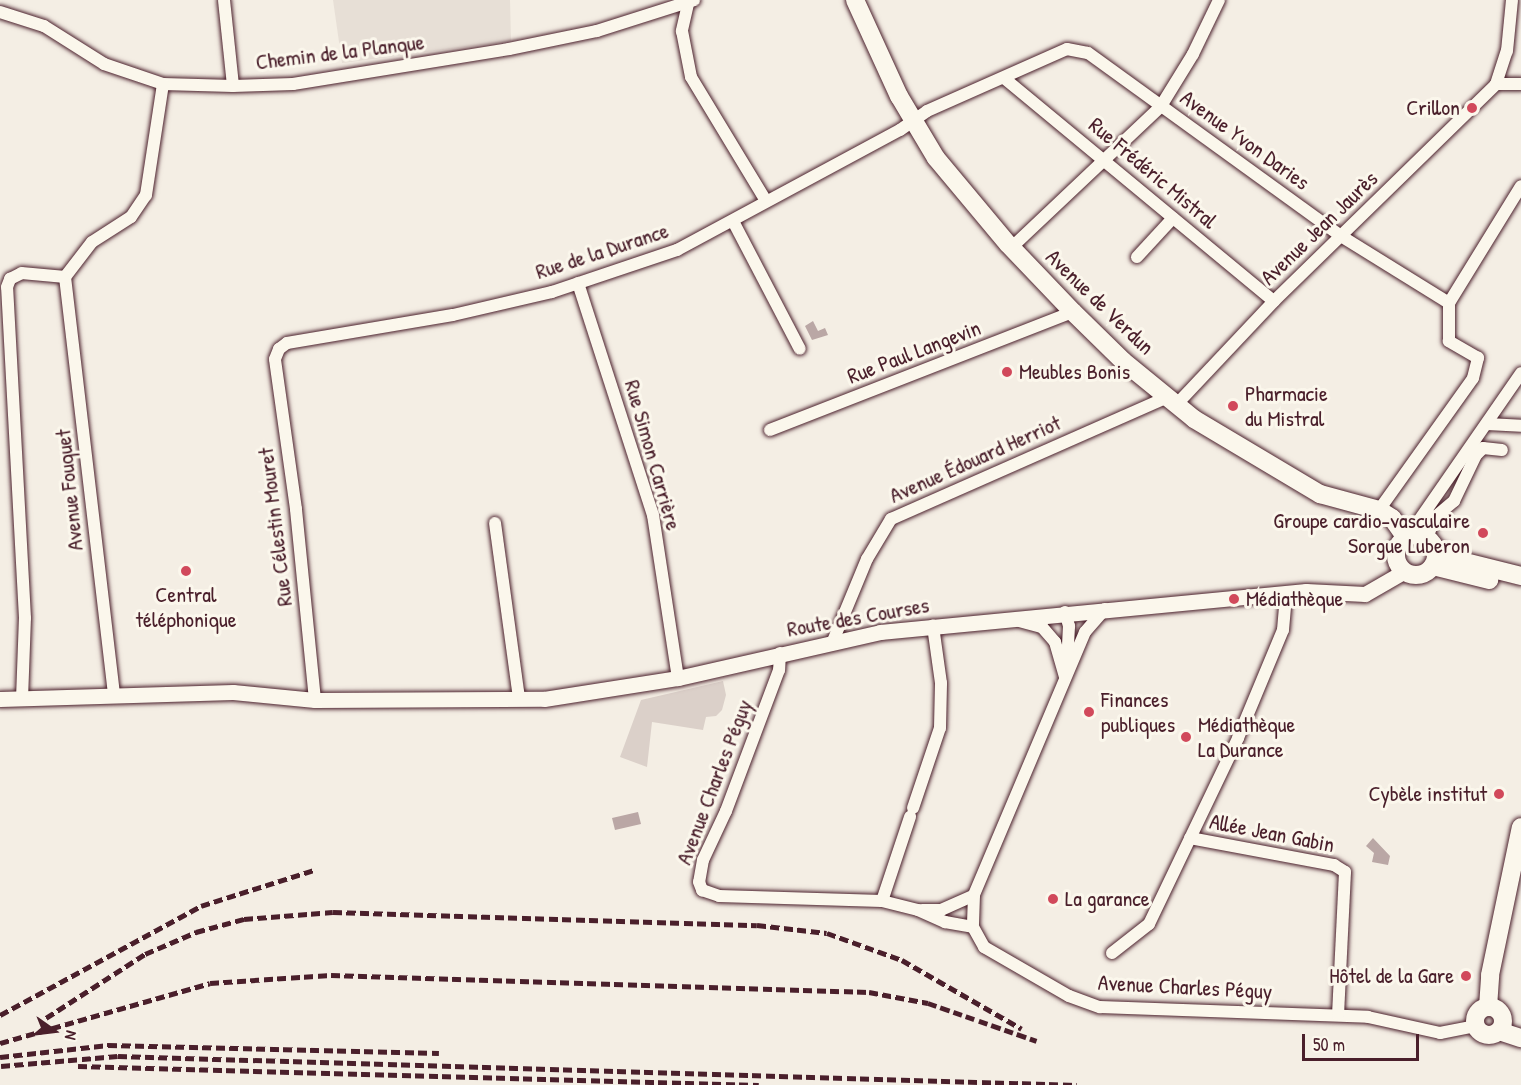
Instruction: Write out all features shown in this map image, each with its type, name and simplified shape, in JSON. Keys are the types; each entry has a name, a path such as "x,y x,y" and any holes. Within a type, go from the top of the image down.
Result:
{"main road":[{"name":"Avenue de Verdun","path":"855,0 913,121 946,171 1011,248 1073,312 1172,401 1320,494 1379,510 1424,545"},
{"path":"1424,545 1417,575 1405,571 1397,554 1424,545 1521,586"},
{"path":"1424,545 1461,561 1521,576"},
{"path":"1521,827 1519,849 1490,975 1488,1007 1476,1016 1476,1026 1489,1035 1501,1026 1521,1029"},
{"path":"1488,1007 1500,1013 1501,1026"},
{"path":"1501,1026 1521,1038"}],"street":[{"path":"225,0 233,86"},
{"path":"1011,248 1161,106 1194,54 1219,0"},
{"path":"1512,0 1507,51 1496,84 1521,84"},
{"path":"691,2 682,31 691,77 766,201"},
{"name":"Chemin de la Planque","path":"0,12 44,26 104,63 163,84 233,86 293,84 509,49 597,31 642,14 691,2"},
{"name":"Rue de la Durance","path":"279,350 287,343 453,315 578,283 677,250 913,121 927,111 1067,49 1077,49"},
{"name":"Avenue Yvon Daries","path":"1077,49 1161,106 1341,236 1449,303"},
{"name":"Rue Frédéric Mistral","path":"1004,78 1274,301"},
{"path":"22,699 22,550 7,287 10,279 22,273 65,277 92,242 131,217 146,195 163,84"},
{"name":"Avenue Jean Jaurès","path":"1172,401 1496,84"},
{"path":"1379,510 1473,378 1478,358 1449,341 1449,303 1521,186"},
{"path":"1137,257 1173,218"},
{"path":"733,220 800,349"},
{"name":"Avenue Fouquet","path":"65,277 114,697"},
{"name":"Rue Simon Carrière","path":"578,283 652,515 678,678"},
{"name":"Rue Paul Langevin","path":"770,430 1073,312"},
{"name":"Rue Célestin Mouret","path":"279,350 275,359 296,509 315,700"},
{"path":"1424,545 1418,522 1521,373"},
{"name":"Avenue Édouard Herriot","path":"833,641 867,559 891,519 1172,401"},
{"path":"1487,424 1521,426"},
{"path":"1424,545 1435,517 1454,501 1476,455 1484,448 1502,450"},
{"path":"495,523 519,699"},
{"name":"Route des Courses","path":"0,699 233,692 315,700 519,699 621,690 833,641 933,626 1286,593 1365,594 1405,571"},
{"path":"1112,953 1149,924 1283,630 1286,593"},
{"path":"973,927 974,895 1085,632 1105,609"},
{"path":"1065,612 1069,643 1067,674"},
{"path":"1009,618 1042,627 1055,642 1067,674"},
{"path":"882,901 940,728 941,682 933,626"},
{"name":"Avenue Charles Péguy","path":"780,653 775,680 726,811 703,860 699,882 702,890 719,896 882,901 918,910 945,922 973,927 984,947 999,957 1069,996 1100,1007 1368,1017 1440,1033 1476,1026"},
{"name":"Allée Jean Gabin","path":"1190,838 1341,868 1346,876 1338,1015"},
{"name":"Avenue Charles Péguy","path":"918,910 941,910 974,895"}],"shaded area":[{"path":"333,0 510,0 511,41 342,63"},
{"path":"813,321 818,331 825,328 828,335 812,340 805,326"},
{"path":"723,681 726,695 722,710 716,716 706,717 703,730 652,722 647,767 620,757 641,700"},
{"path":"638,812 641,824 615,830 612,818"},
{"path":"1373,838 1390,856 1388,865 1372,862 1374,853 1366,846"}],"railway":[{"path":"0,1015 201,906 314,870"},
{"path":"46,1018 145,954 196,932 244,919 333,912 757,925 827,933 902,960 1022,1029"},
{"path":"0,1043 210,983 331,975 869,992 928,1003 1037,1041"},
{"path":"0,1057 108,1045 439,1053"},
{"path":"1,1066 118,1056 1077,1085"},
{"path":"78,1066 759,1085"}],"place":[{"name":"Crillon","path":"1472,108"},
{"name":"Meubles Bonis","path":"1007,372"},
{"name":"Pharmacie du Mistral","path":"1233,406"},
{"name":"Groupe cardio-vasculaire Sorgue Luberon","path":"1483,533"},
{"name":"Central téléphonique","path":"186,571"},
{"name":"Médiathèque","path":"1234,599"},
{"name":"Finances publiques","path":"1089,712"},
{"name":"Médiathèque La Durance","path":"1186,737"},
{"name":"Cybèle institut","path":"1499,794"},
{"name":"La garance","path":"1053,899"},
{"name":"Hôtel de la Gare","path":"1466,976"}]}
